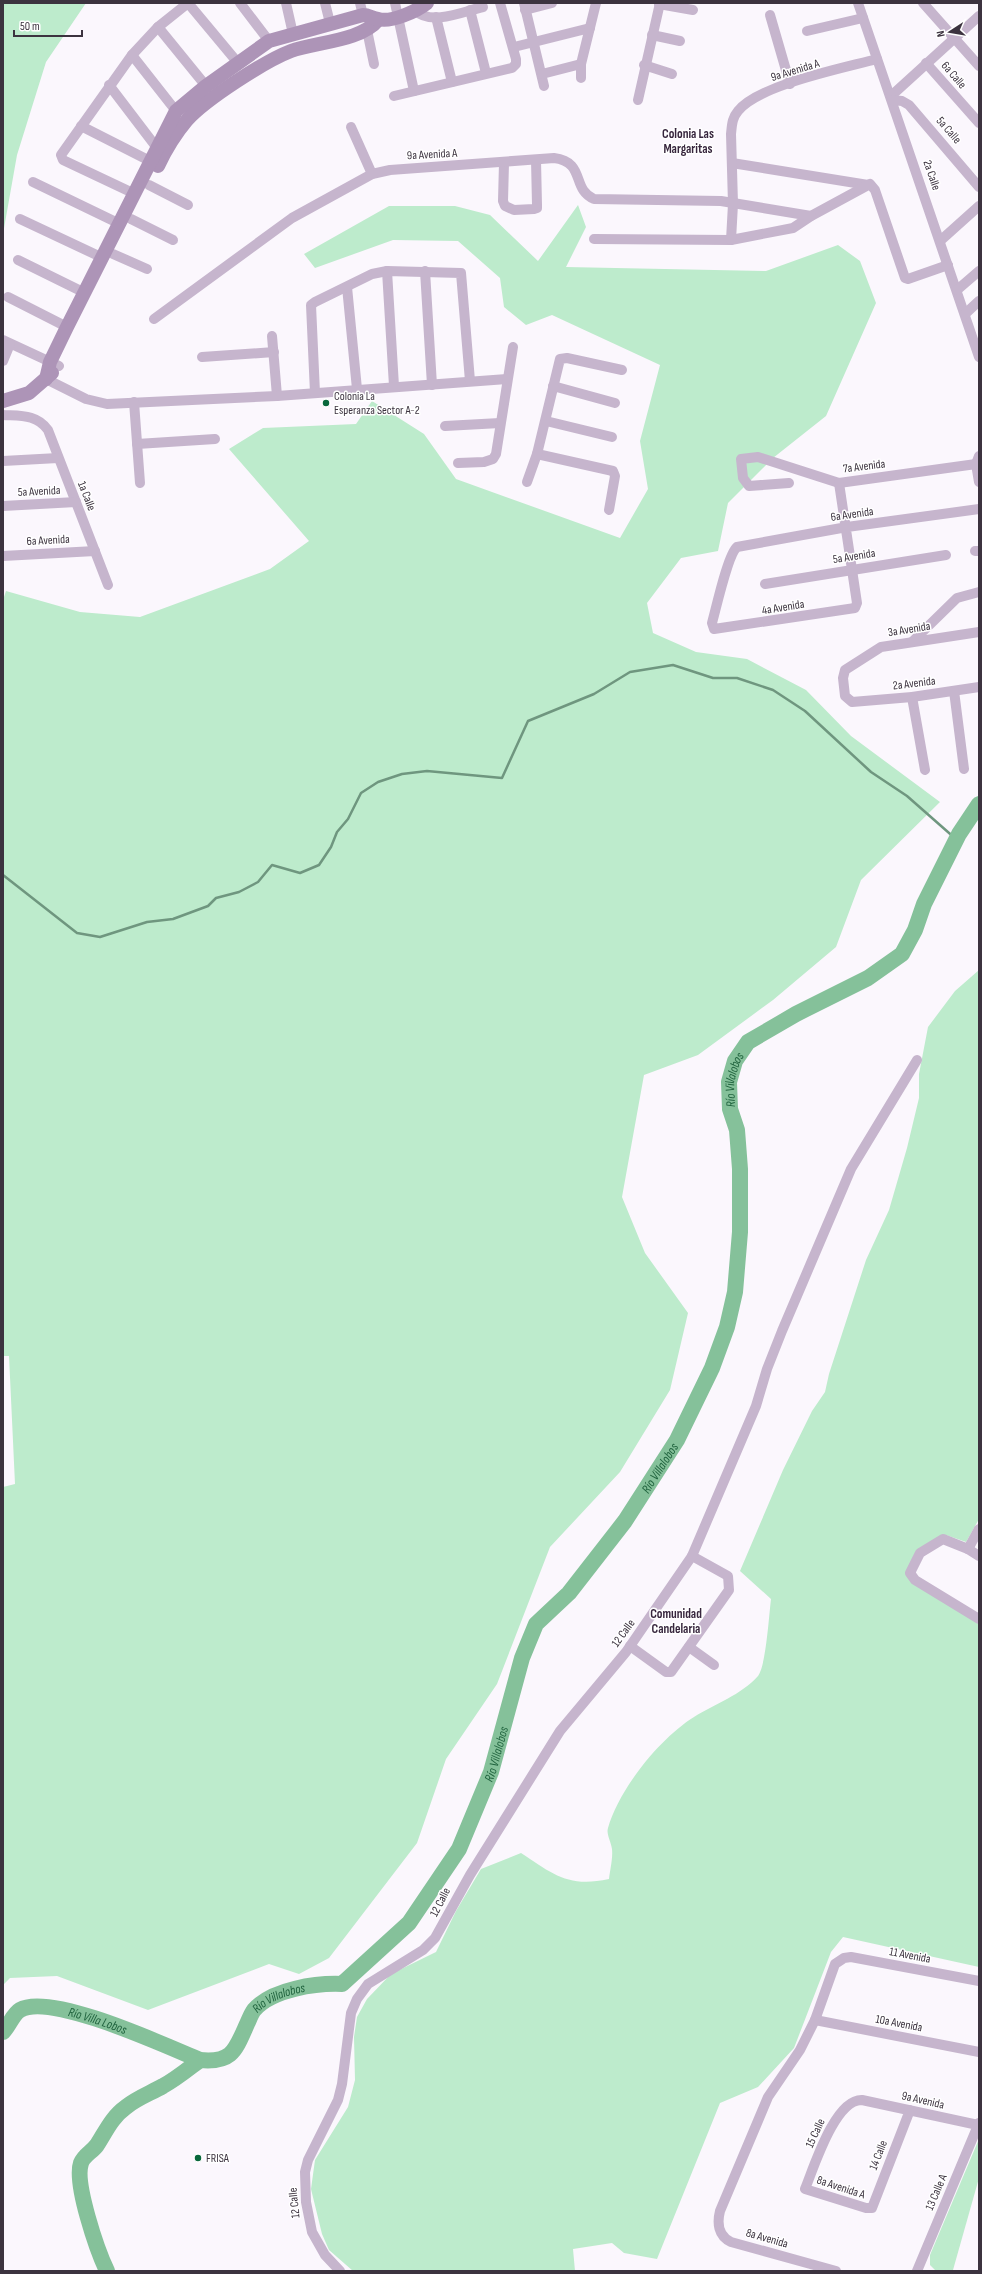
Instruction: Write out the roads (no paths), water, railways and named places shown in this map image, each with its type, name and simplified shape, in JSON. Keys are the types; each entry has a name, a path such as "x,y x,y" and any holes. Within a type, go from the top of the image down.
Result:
{"main road":[{"path":"3,400 29,393 46,379 126,222 149,185 162,157 187,120 216,97 278,57 292,51 367,30 378,20 396,10 422,7"},
{"path":"126,222 135,194 153,154 176,111 206,86 269,41 330,23 361,9 378,20"},
{"path":"54,364 67,327 85,292 108,256"}],"street":[{"path":"135,194 63,160 61,155 109,85 132,55 158,27 188,3 238,63"},
{"path":"240,3 269,41"},
{"path":"286,3 293,34"},
{"path":"325,3 330,23"},
{"path":"394,96 512,68 516,64 514,47 500,3"},
{"path":"544,86 524,6 552,3"},
{"path":"581,78 581,64 596,3"},
{"path":"638,100 644,65 660,3 693,10"},
{"name":"2a Calle","path":"858,3 892,98 979,357"},
{"path":"923,3 979,66"},
{"path":"422,7 421,15 436,17 483,7"},
{"path":"396,10 414,91"},
{"path":"470,10 486,73"},
{"path":"770,15 790,84"},
{"path":"892,98 926,63 979,16"},
{"path":"436,17 452,82"},
{"path":"807,31 863,18"},
{"path":"158,27 206,86"},
{"path":"514,47 590,28"},
{"path":"367,30 374,64"},
{"path":"652,35 680,41"},
{"path":"132,55 176,111"},
{"name":"9a Avenida A","path":"732,163 732,122 738,111 749,101 790,84 877,59"},
{"name":"6a Calle","path":"926,63 979,123"},
{"path":"542,74 581,64"},
{"path":"644,65 672,74"},
{"path":"109,85 153,154"},
{"name":"5a Calle","path":"892,98 909,105 979,187"},
{"path":"81,126 153,154"},
{"path":"351,127 372,174"},
{"name":"9a Avenida A","path":"154,319 292,218 372,174 390,170 566,159 571,164 584,192 594,199 708,201 733,204"},
{"path":"504,163 503,202 505,206 514,210 534,209 537,208 536,160"},
{"path":"731,240 733,204 732,163 872,185 905,278 908,279 948,266"},
{"path":"33,182 126,222 173,240"},
{"path":"149,185 188,205"},
{"path":"594,239 731,240 793,228 810,216 868,185"},
{"path":"733,204 810,216"},
{"path":"940,241 979,206"},
{"path":"20,219 108,256 147,269"},
{"path":"18,260 85,292"},
{"path":"387,271 394,386"},
{"path":"315,393 311,305 372,274 387,271 457,271 463,277 470,381"},
{"path":"426,271 432,386"},
{"path":"957,290 979,271"},
{"path":"347,287 357,390"},
{"path":"8,297 67,327"},
{"path":"965,314 979,301"},
{"path":"272,336 277,396"},
{"path":"3,361 7,342 54,364"},
{"path":"458,463 484,462 493,459 496,454 512,347"},
{"path":"202,357 274,352"},
{"path":"528,482 546,421 559,361 563,358 622,370"},
{"path":"46,379 97,403 277,396 394,386 432,386 470,381 507,379"},
{"path":"553,386 615,403"},
{"path":"134,402 140,484"},
{"name":"1a Calle","path":"3,415 28,416 38,420 48,430 108,585"},
{"path":"546,421 612,437"},
{"path":"445,426 500,423"},
{"path":"137,444 215,439"},
{"path":"537,454 613,471 615,476 609,510"},
{"name":"7a Avenida","path":"789,483 749,486 744,482 741,459 758,457 839,483 977,460"},
{"path":"3,461 58,458"},
{"path":"977,460 979,482"},
{"path":"839,483 847,527 852,569"},
{"name":"5a Avenida","path":"3,506 76,502"},
{"name":"6a Avenida","path":"718,630 714,629 712,623 733,552 740,545 847,527 978,510"},
{"name":"6a Avenida","path":"3,556 95,551"},
{"name":"5a Avenida","path":"765,584 946,555"},
{"name":"4a Avenida","path":"718,630 852,609 857,603 852,569"},
{"path":"912,642 957,598 979,592"},
{"name":"3a Avenida","path":"852,702 845,696 843,674 848,667 881,647 979,632"},
{"name":"2a Avenida","path":"852,702 912,697 979,687"},
{"path":"954,691 964,769"},
{"path":"912,697 924,770"},
{"name":"12 Calle","path":"340,2271 325,2255 312,2232 306,2202 305,2172 308,2160 331,2118 338,2100 342,2084 351,2012 357,1999 368,1984 423,1950 435,1938 470,1874 560,1731 630,1646 692,1556 756,1406 777,1344 851,1169 917,1060"},
{"path":"968,1549 979,1529"},
{"path":"979,1556 946,1539 939,1540 920,1553 910,1573 915,1580 979,1619"},
{"path":"630,1646 667,1672 672,1672 729,1590 730,1585 728,1576 692,1556"},
{"path":"689,1647 714,1665"},
{"name":"11 Avenida","path":"838,1961 851,1957 979,1981"},
{"name":"8a Avenida","path":"836,2271 726,2240 721,2233 718,2223 722,2206 768,2096 800,2050 838,1961"},
{"name":"10a Avenida","path":"814,2020 978,2048"},
{"name":"15 Calle","path":"805,2189 836,2119 849,2104 855,2100 862,2100"},
{"name":"9a Avenida","path":"862,2100 978,2124"},
{"name":"14 Calle","path":"870,2209 873,2206 910,2110"},
{"name":"13 Calle A","path":"916,2271 978,2124"},
{"name":"8a Avenida A","path":"805,2189 870,2209"}],"waterway":[{"path":"3,875 77,933 100,937 147,922 173,919 208,906 216,898 239,892 258,882 272,865 300,873 319,865 331,847 337,832 348,819 361,793 378,782 402,774 427,771 502,778 528,721 594,694 630,672 673,665 713,678 737,678 773,690 805,711 871,772 907,796 957,840"},
{"name":"Río Villalobos","path":"3,2032 15,2014 20,2010 35,2006 56,2008 81,2014 136,2033 200,2060 219,2059 226,2057 235,2048 254,2010 262,2003 283,1992 295,1989 308,1986 342,1984 409,1923 459,1849 491,1772 522,1658 536,1624 569,1593 625,1521 677,1440 712,1368 727,1327 735,1292 740,1232 740,1169 737,1130 730,1109 729,1082 735,1061 748,1042 796,1014 868,978 902,954 915,930 924,904 959,834 979,804"},
{"path":"107,2271 88,2217 81,2185 81,2163 97,2145 110,2124 121,2111 135,2101 173,2080 200,2060"}],"place":[{"name":"Colonia La Esperanza Sector A-2","path":"326,403"},
{"name":"FRISA","path":"198,2158"}],"district":[{"name":"Colonia Las Margaritas","path":"688,140"},
{"name":"Comunidad Candelaria","path":"676,1620"}],"water label":[{"name":"Río Villa Lobos","path":"98,2021"}]}
